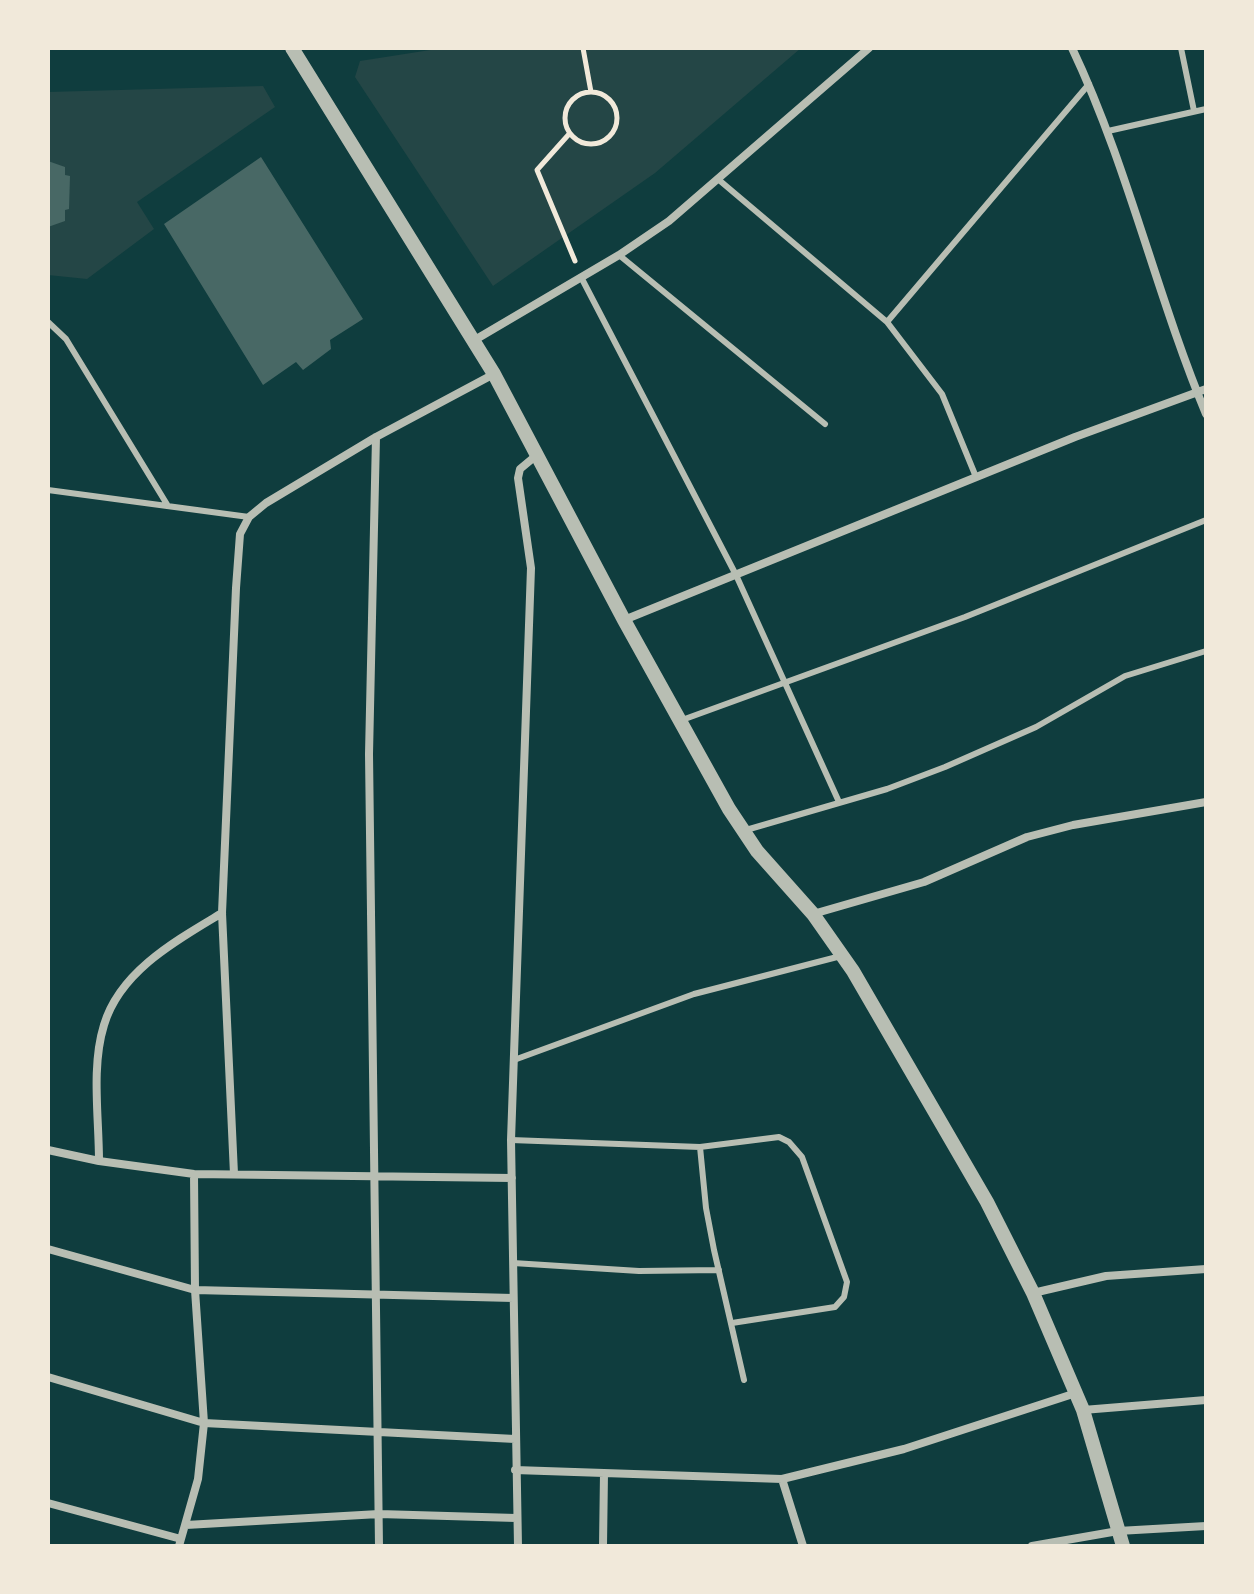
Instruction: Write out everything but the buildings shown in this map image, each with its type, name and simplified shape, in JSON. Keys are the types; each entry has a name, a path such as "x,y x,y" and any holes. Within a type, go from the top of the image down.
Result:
{"street":[{"path":"292,48 494,374 679,721 743,831 813,914 841,956 891,1035 987,1202 1033,1293 1083,1410 1123,1546"},
{"path":"473,341 619,255 669,221 869,48"},
{"path":"1072,48 1108,131 1201,391 1206,414"},
{"path":"234,1174 222,913 240,534 249,517 266,503 376,437 494,374"},
{"path":"624,620 976,477 1201,391"},
{"path":"376,437 369,754 379,1546"},
{"path":"518,1546 511,1140 531,568 518,478 520,469 538,454"},
{"path":"813,914 924,882 1027,837 1073,825 1206,802"},
{"path":"99,1161 98,1060 110,1010 134,976 152,960 170,945 222,913"},
{"path":"48,1150 99,1161 194,1174 512,1178"},
{"path":"48,1503 180,1542 198,1479 204,1423 195,1290 194,1174"},
{"path":"48,1249 195,1290 513,1298"},
{"path":"1033,1293 1106,1276 1206,1269"},
{"path":"48,1377 204,1423 515,1439"},
{"path":"515,1470 782,1479 904,1449 1076,1393"},
{"path":"1083,1410 1206,1400"},
{"path":"603,1546 604,1473"},
{"path":"782,1479 803,1546"},
{"path":"186,1525 379,1514 516,1518"},
{"path":"1032,1546 1118,1531 1206,1526"}],"lane":[{"path":"1181,48 1194,111"},
{"path":"887,322 1089,83"},
{"path":"1108,131 1206,109"},
{"path":"719,180 887,322 942,394 976,477"},
{"path":"619,255 825,424"},
{"path":"581,277 736,575 839,802"},
{"path":"48,322 66,339 168,506"},
{"path":"48,490 249,517"},
{"path":"679,721 965,617 1206,520"},
{"path":"743,831 887,789 945,767 1036,727 1125,676 1206,651"},
{"path":"514,1060 694,994 841,956"},
{"path":"511,1140 700,1147 779,1137 789,1142 802,1157 847,1282 844,1297 835,1307 732,1323"},
{"path":"700,1147 706,1208 744,1380"},
{"path":"513,1263 639,1271 719,1270"}],"path":[{"path":"583,48 591,92"},
{"path":"591,92 605,96 615,108 617,116 613,132 601,142 592,144 577,139 566,125 567,108 579,95 591,92"},
{"path":"570,133 537,170 581,277"}],"shaded area":[{"path":"443,48 801,48 655,173 493,286 355,77 360,61"},
{"path":"263,86 275,107 137,202 154,229 87,279 48,275 48,92"}]}
